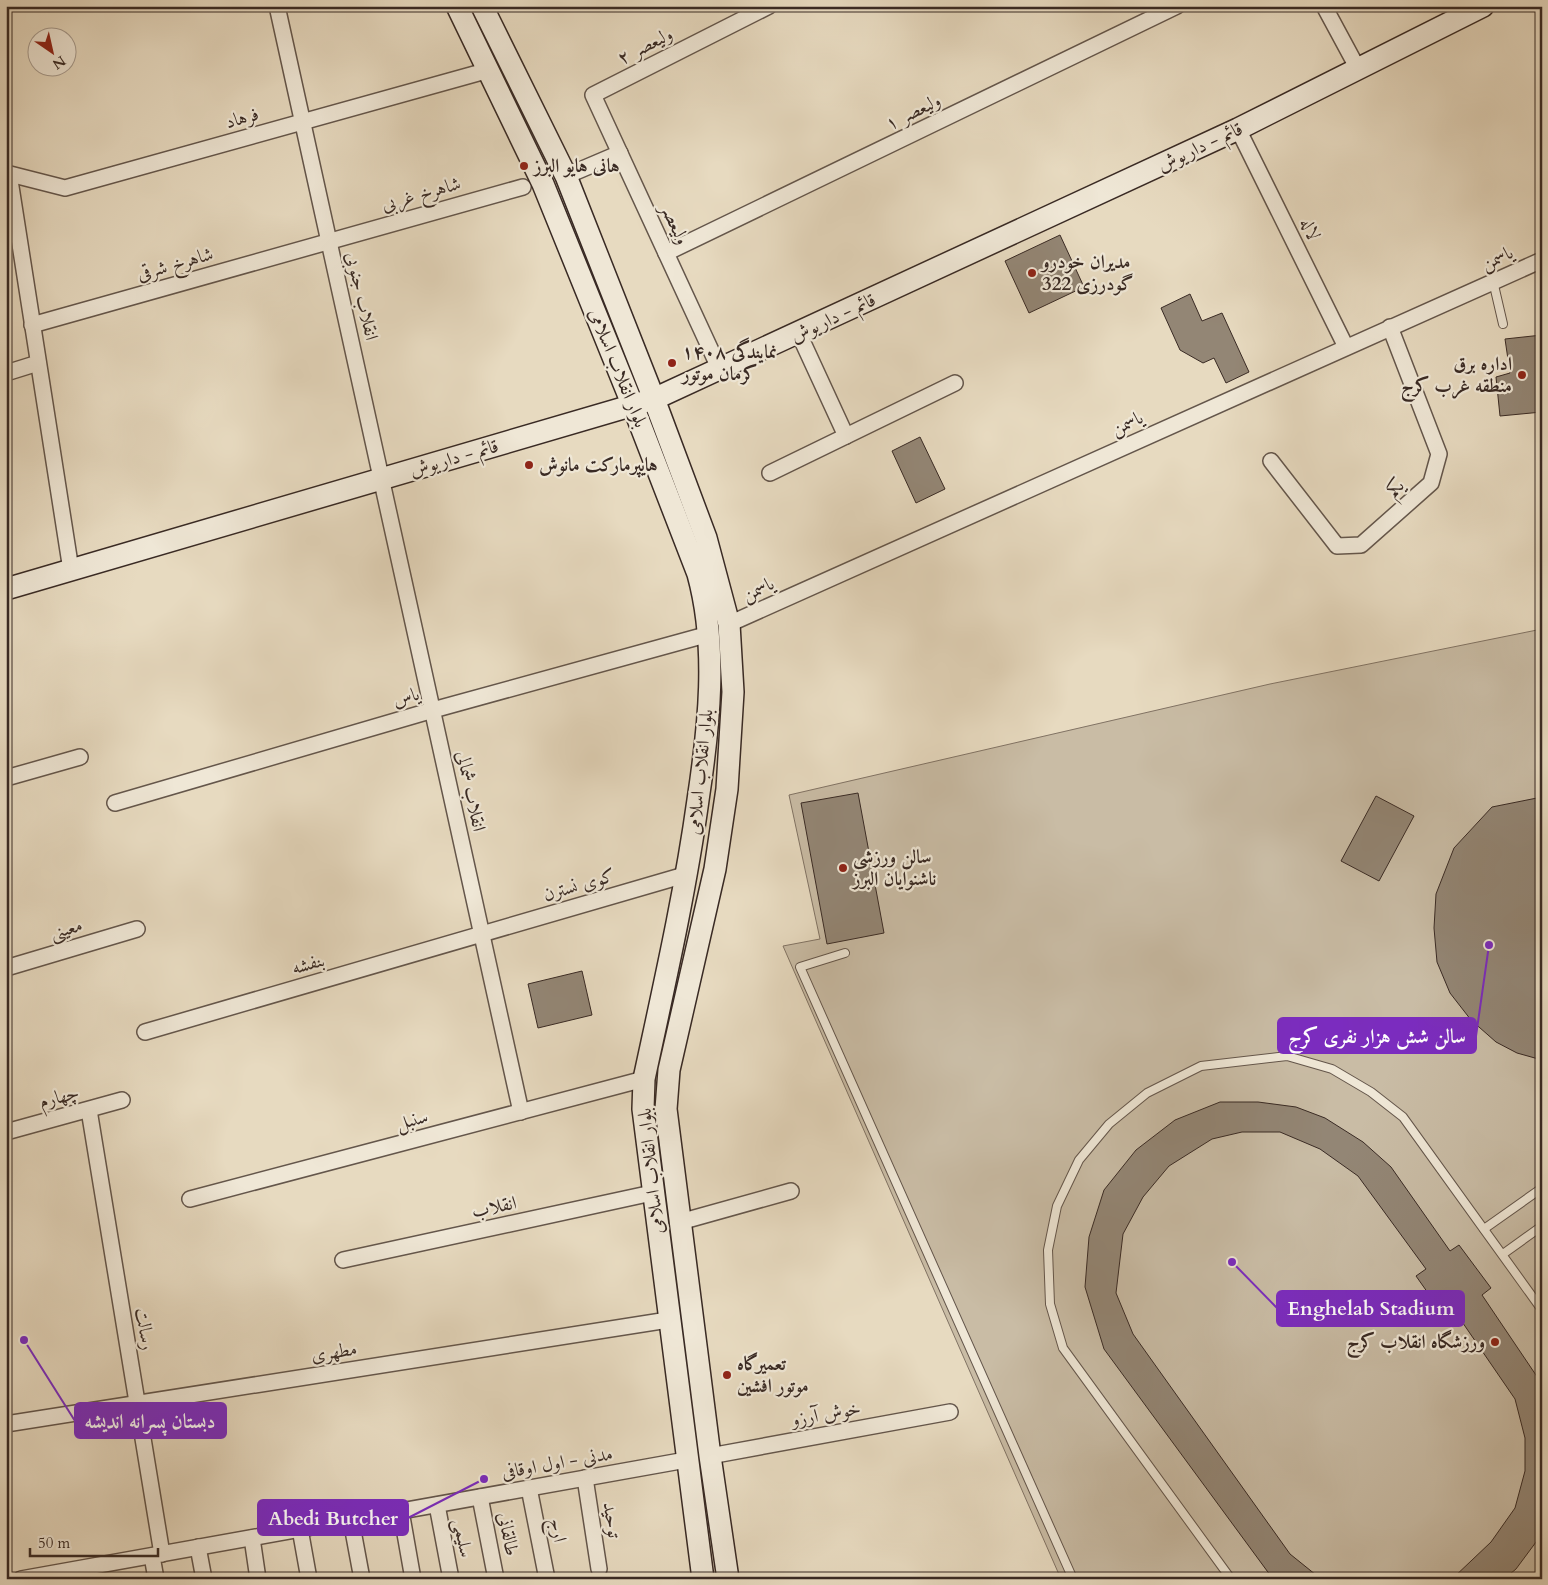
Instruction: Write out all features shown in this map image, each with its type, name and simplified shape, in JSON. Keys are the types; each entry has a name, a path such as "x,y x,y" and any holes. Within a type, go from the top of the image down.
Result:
{"main road":[{"name":"بلوار انقلاب اسلامی","path":"457,6 543,184 633,406 698,574 705,600 709,634 708,704 704,761 688,874 644,1079 642,1109 686,1460 703,1579"},
{"name":"بلوار انقلاب اسلامی","path":"482,6 566,176 654,399 706,538 730,624 733,692 727,789 715,869 669,1070 666,1109 710,1456 728,1579"},
{"name":"قائم - داریوش","path":"6,589 654,399 799,334 1238,129 1483,6"},
{"path":"709,634 730,624"}],"street":[{"name":"انقلاب جنوبی","path":"277,6 383,479"},
{"name":"ولیعصر ۲","path":"593,95 769,6"},
{"name":"ولیعصر ۱","path":"666,254 1177,6"},
{"path":"1324,6 1358,69"},
{"name":"فرهاد","path":"7,173 65,188 489,70"},
{"name":"ولیعصر","path":"593,95 720,370"},
{"name":"لاله","path":"1238,129 1346,348"},
{"path":"566,176 620,154"},
{"path":"7,173 71,570"},
{"name":"شاهرخ غربی","path":"330,241 523,186"},
{"name":"شاهرخ شرقی","path":"32,326 330,241"},
{"name":"یاسمن","path":"730,624 1542,260"},
{"name":"یکم","path":"1271,461 1337,546 1361,546 1431,483 1439,454 1390,327"},
{"path":"799,334 846,436"},
{"path":"6,373 38,363"},
{"path":"770,472 955,383"},
{"name":"انقلاب شمالی","path":"383,479 521,1112"},
{"name":"یاس","path":"115,803 433,710 709,634"},
{"path":"6,778 80,757"},
{"name":"کوی نسترن","path":"482,934 688,874"},
{"name":"معینی","path":"6,968 137,929"},
{"name":"بنفشه","path":"145,1032 482,934"},
{"name":"سنبل","path":"190,1199 644,1079"},
{"name":"چهارم","path":"6,1132 122,1100"},
{"name":"رسالت","path":"89,1110 137,1404 157,1555 156,1579"},
{"path":"680,1222 791,1191"},
{"name":"انقلاب","path":"344,1260 652,1193"},
{"name":"مطهری","path":"6,1424 668,1320"},
{"name":"خوش آرزو","path":"710,1456 950,1412"},
{"name":"مدنی - اول اوقافی","path":"21,1579 102,1572 157,1555 198,1547 686,1460"},
{"name":"توحید","path":"585,1478 599,1569"},
{"name":"ارج","path":"529,1488 547,1579"},
{"name":"طالقانی","path":"480,1497 496,1579"},
{"name":"سلیمی","path":"437,1505 451,1579"},
{"path":"400,1511 413,1579"},
{"path":"351,1520 362,1579"},
{"path":"300,1529 309,1579"},
{"path":"252,1538 258,1579"},
{"path":"198,1547 204,1579"}],"lane":[{"path":"1493,281 1503,324"},
{"path":"845,953 800,967 1073,1579"},
{"path":"1231,1579 1063,1348 1050,1304 1048,1250 1057,1206 1079,1160 1109,1124 1147,1093 1201,1066 1287,1056 1332,1069 1371,1092 1403,1117 1542,1310"},
{"path":"1484,1229 1542,1188"},
{"path":"1503,1254 1542,1226"}],"shaded area":[{"path":"1542,629 1542,1579 1061,1579 783,946 820,939 789,795 1270,684"}],"building":[{"path":"1060,235 1084,287 1029,313 1005,261"},
{"path":"1190,294 1202,321 1222,313 1249,372 1226,383 1214,358 1203,363 1180,350 1161,308"},
{"name":"اداره برق منطقه غرب کرج","path":"1542,335 1542,412 1500,416 1496,377 1510,373 1505,339"},
{"path":"920,437 945,489 916,503 892,451"},
{"name":"سالن ورزشی ناشنوایان البرز","path":"858,793 884,933 827,944 801,803"},
{"path":"1376,796 1414,816 1379,881 1341,861"},
{"path":"1542,797 1542,1060 1517,1053 1496,1042 1471,1020 1450,993 1437,962 1434,928 1436,894 1454,848 1492,807"},
{"path":"582,971 592,1015 538,1028 528,984"},
{"name":"ورزشگاه انقلاب کرج","path":"1220,1102 1258,1102 1296,1107 1325,1118 1363,1142 1391,1167 1450,1251 1459,1245 1491,1288 1482,1295 1542,1384 1542,1534 1516,1569 1504,1579 1452,1579 1491,1542 1515,1508 1525,1471 1525,1438 1515,1399 1456,1313 1447,1320 1416,1276 1426,1269 1358,1176 1320,1149 1280,1132 1242,1132 1212,1139 1169,1166 1143,1197 1123,1234 1116,1293 1133,1334 1290,1554 1321,1579 1273,1579 1104,1349 1085,1287 1089,1237 1104,1190 1136,1150 1175,1120"}],"place":[{"name":"هانی هایو البرز","path":"524,166"},
{"name":"مدیران خودرو گودرزی 322","path":"1032,273"},
{"name":"نمایندگی ۱۴۰۸ کرمان موتور","path":"672,363"},
{"name":"اداره برق منطقه غرب کرج","path":"1522,375"},
{"name":"هایپرمارکت مانوش","path":"529,465"},
{"name":"سالن ورزشی ناشنوایان البرز","path":"843,868"},
{"name":"سالن شش هزار نفری کرج","path":"1489,945"},
{"name":"Enghelab Stadium","path":"1232,1262"},
{"name":"دبستان پسرانه اندیشه","path":"24,1340"},
{"name":"ورزشگاه انقلاب کرج","path":"1495,1342"},
{"name":"تعمیرگاه موتور افشین","path":"727,1375"},
{"name":"Abedi Butcher","path":"484,1479"}]}
